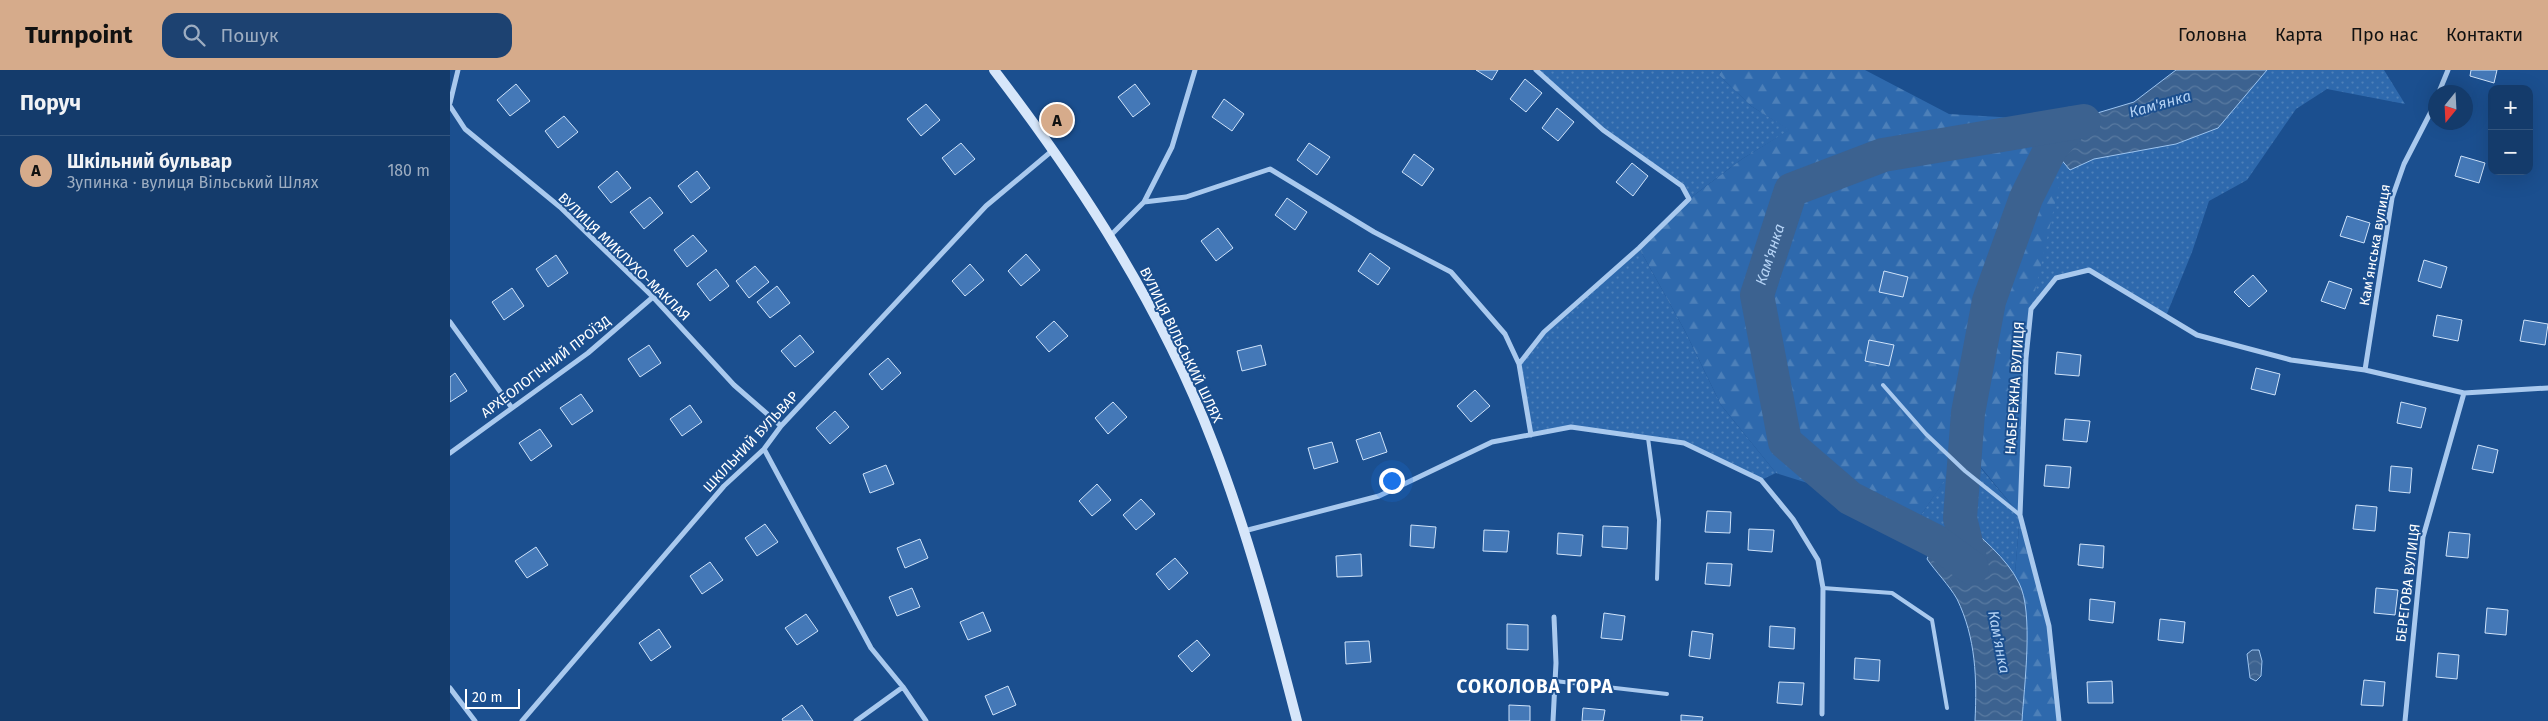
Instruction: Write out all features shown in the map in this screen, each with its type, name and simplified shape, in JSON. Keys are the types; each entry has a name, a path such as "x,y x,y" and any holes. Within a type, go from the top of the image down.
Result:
{"street":[{"name":"ВУЛИЦЯ МИКЛУХО-МАКЛАЯ","path":"458,70 450,105 465,130 560,207 653,297 734,384 781,426"},
{"name":"ВУЛИЦЯ ВІЛЬСЬКИЙ ШЛЯХ","path":"994,70 1054,150 1111,235 1172,350 1198,407 1233,495 1297,721"},
{"path":"1111,235 1144,202 1172,147 1196,70"},
{"path":"1519,364 1544,332 1639,248 1689,198 1682,186 1603,130 1536,70"},
{"path":"2442,85 2448,70"},
{"name":"Камʼянська вулиця","path":"2365,370 2392,198 2404,164 2428,118"},
{"name":"ШКІЛЬНИЙ БУЛЬВАР","path":"522,721 724,486 764,449 781,426 986,206 1054,150"},
{"path":"1144,202 1186,197 1270,168 1374,232 1452,272 1505,334 1519,364 1531,435"},
{"name":"НАБЕРЕЖНА ВУЛИЦЯ","path":"2059,721 2049,626 2020,515 2026,358 2031,309 2056,278 2089,270 2197,335 2291,360 2365,370 2464,393 2548,388"},
{"name":"АРХЕОЛОГІЧНИЙ ПРОЇЗД","path":"450,452 588,353 653,297"},
{"path":"450,322 512,408"},
{"name":"БЕРЕГОВА ВУЛИЦЯ","path":"2405,721 2423,536 2464,393"},
{"path":"1243,531 1379,496 1492,442 1571,428 1684,443 1761,480 1793,519 1818,560 1823,588 1822,714"},
{"path":"764,449 871,648 903,687 926,721"},
{"path":"1553,721 1555,681 1554,617"},
{"path":"856,721 903,687"},
{"path":"450,688 475,721"}],"lane":[{"path":"1883,385 1926,434 1965,471 2020,515"},
{"path":"1648,438 1659,520 1657,579"},
{"path":"1823,588 1892,593 1932,620 1947,708"},
{"path":"1555,681 1667,694"}],"green space":[{"path":"1536,70 1722,70 1719,75 1751,106 1790,130 1742,159 1689,199 1682,186 1603,130"},
{"path":"1722,70 1865,70 1949,114 2016,118 2059,186 2031,309 2026,358 2020,515 1966,449 1919,518 1776,473 1721,405 1685,331 1639,248 1689,199 1742,159 1789,130 1751,106 1719,75"},
{"path":"2233,70 2384,70 2405,104 2327,89 2296,109 2247,180 2209,201 2192,252 2166,316 2089,270 2056,278 2031,309 2024,131 2091,124"},
{"path":"1639,248 1685,331 1721,405 1776,473 1761,480 1684,443 1571,427 1531,435 1519,364 1544,332"},
{"path":"1965,449 2020,515 2007,666 1972,568 1935,541 1850,498 1919,518"},
{"path":"2020,515 2049,626 2059,721 2005,721 2007,666"}],"water":[{"path":"2176,70 2267,70 2218,128 2176,144 2094,159 2070,170 2043,138 2036,121 2094,114 2134,102"},
{"path":"1960,518 2008,565 2019,583 2024,596 2027,650 2022,721 1975,721 1974,659 1968,629 1957,599 1927,559 1935,541"},
{"path":"2252,650 2259,650 2262,661 2261,676 2256,681 2250,678 2247,654"}],"building":[{"path":"1476,70 1498,70 1492,80"},
{"path":"2471,70 2497,70 2494,83 2470,76"},
{"path":"1525,79 1542,93 1526,112 1510,99"},
{"path":"516,84 530,101 510,116 497,100"},
{"path":"1135,84 1150,104 1133,117 1118,97"},
{"path":"1224,99 1244,114 1232,131 1212,117"},
{"path":"926,104 940,120 921,136 907,119"},
{"path":"1557,108 1574,122 1558,141 1542,128"},
{"path":"564,116 578,132 558,148 545,131"},
{"path":"961,143 975,159 955,175 942,158"},
{"path":"1309,143 1330,157 1317,175 1297,160"},
{"path":"1414,154 1434,169 1422,186 1402,172"},
{"path":"2461,156 2485,163 2479,183 2455,176"},
{"path":"1632,163 1648,176 1633,196 1616,182"},
{"path":"617,171 631,188 611,203 598,187"},
{"path":"697,171 710,188 691,203 678,186"},
{"path":"650,197 663,213 644,229 630,212"},
{"path":"1287,198 1307,212 1295,230 1275,215"},
{"path":"2347,216 2370,223 2364,243 2340,236"},
{"path":"1218,228 1233,248 1216,261 1201,241"},
{"path":"693,235 707,251 687,267 674,250"},
{"path":"1370,253 1390,268 1378,285 1358,271"},
{"path":"1026,254 1040,270 1021,286 1008,271"},
{"path":"556,255 568,273 548,287 536,269"},
{"path":"2424,260 2447,267 2441,288 2418,281"},
{"path":"970,264 984,280 965,296 952,281"},
{"path":"755,266 769,282 749,298 736,281"},
{"path":"716,269 729,286 710,301 697,284"},
{"path":"1884,271 1908,277 1903,297 1879,292"},
{"path":"2253,275 2267,291 2249,307 2234,292"},
{"path":"2329,281 2352,289 2345,309 2321,301"},
{"path":"777,286 790,303 770,318 757,302"},
{"path":"512,288 524,306 504,320 492,302"},
{"path":"2437,315 2462,320 2458,341 2433,336"},
{"path":"2524,320 2548,324 2545,345 2520,341"},
{"path":"1054,321 1068,336 1049,352 1036,337"},
{"path":"800,335 814,352 795,367 781,351"},
{"path":"1869,340 1894,345 1889,366 1865,361"},
{"path":"649,345 661,363 640,377 628,359"},
{"path":"1261,345 1266,365 1242,371 1237,351"},
{"path":"2057,352 2081,355 2079,376 2055,374"},
{"path":"888,358 901,373 882,390 869,374"},
{"path":"2256,368 2280,374 2275,395 2251,389"},
{"path":"455,373 467,391 450,402 450,377"},
{"path":"1475,390 1490,406 1471,422 1457,406"},
{"path":"581,394 593,411 572,425 560,408"},
{"path":"1113,402 1127,417 1108,434 1095,418"},
{"path":"2401,402 2426,408 2421,428 2397,423"},
{"path":"690,405 702,422 682,436 670,419"},
{"path":"835,411 849,427 830,444 816,428"},
{"path":"2065,419 2090,421 2087,442 2063,440"},
{"path":"540,429 552,446 531,461 519,443"},
{"path":"1380,432 1387,452 1363,460 1356,440"},
{"path":"1332,442 1338,462 1314,469 1308,448"},
{"path":"2478,445 2498,450 2493,473 2472,469"},
{"path":"886,465 894,484 870,493 863,474"},
{"path":"2046,465 2071,467 2069,488 2044,486"},
{"path":"2391,466 2412,468 2410,493 2389,491"},
{"path":"1097,484 1111,500 1092,516 1079,501"},
{"path":"1141,499 1155,514 1136,530 1123,515"},
{"path":"2356,505 2377,507 2375,531 2353,529"},
{"path":"1707,511 1731,512 1730,533 1705,532"},
{"path":"765,524 778,542 757,556 745,538"},
{"path":"1411,525 1436,527 1434,548 1410,546"},
{"path":"1603,526 1628,527 1627,549 1602,547"},
{"path":"1749,529 1774,530 1772,552 1748,550"},
{"path":"1484,530 1509,531 1507,552 1483,551"},
{"path":"2449,532 2470,534 2468,558 2446,556"},
{"path":"1558,533 1583,535 1581,556 1557,554"},
{"path":"920,539 928,558 905,568 897,548"},
{"path":"2080,544 2104,546 2103,568 2078,565"},
{"path":"536,547 548,565 527,578 515,561"},
{"path":"1361,554 1362,576 1337,577 1336,556"},
{"path":"1175,558 1188,573 1169,590 1156,574"},
{"path":"710,562 723,580 702,594 690,576"},
{"path":"1707,563 1732,564 1730,586 1705,584"},
{"path":"912,588 920,607 897,616 889,597"},
{"path":"2376,588 2398,590 2395,615 2374,613"},
{"path":"2090,599 2115,602 2113,623 2089,620"},
{"path":"2487,608 2508,610 2506,635 2485,633"},
{"path":"983,612 991,631 968,640 960,622"},
{"path":"1604,613 1625,616 1622,640 1601,638"},
{"path":"806,614 818,631 797,645 785,628"},
{"path":"2160,619 2185,622 2183,643 2158,640"},
{"path":"1507,624 1528,625 1528,650 1507,649"},
{"path":"1770,626 1795,628 1794,649 1769,647"},
{"path":"659,629 671,647 651,661 639,643"},
{"path":"1692,631 1713,634 1710,659 1689,656"},
{"path":"1197,640 1210,655 1192,672 1178,656"},
{"path":"1369,641 1371,662 1346,664 1345,642"},
{"path":"2438,653 2459,655 2457,679 2436,677"},
{"path":"1855,658 1880,660 1879,681 1854,679"},
{"path":"2364,680 2385,682 2383,706 2361,705"},
{"path":"2112,681 2113,703 2088,703 2087,682"},
{"path":"1779,682 1804,683 1802,705 1777,703"},
{"path":"1008,686 1016,705 993,715 985,696"},
{"path":"802,705 813,721 783,721 782,719"},
{"path":"1509,705 1530,706 1530,721 1509,721"},
{"path":"1583,708 1605,710 1603,721 1582,721"},
{"path":"1681,715 1703,717 1702,721 1681,721"}],"waterway":[{"name":"Кам'янка","path":"1972,568 1935,541 1850,498 1785,442 1757,295 1791,190 1883,155 2084,121"},
{"name":"Кам'янка","path":"1971,563 1960,518 1968,413 1989,301 2026,198 2051,148 2073,123"}],"place":[{"name":"Шкільний бульвар","path":"1057,120"}],"district":[{"name":"СОКОЛОВА ГОРА","path":"1535,686"}]}
